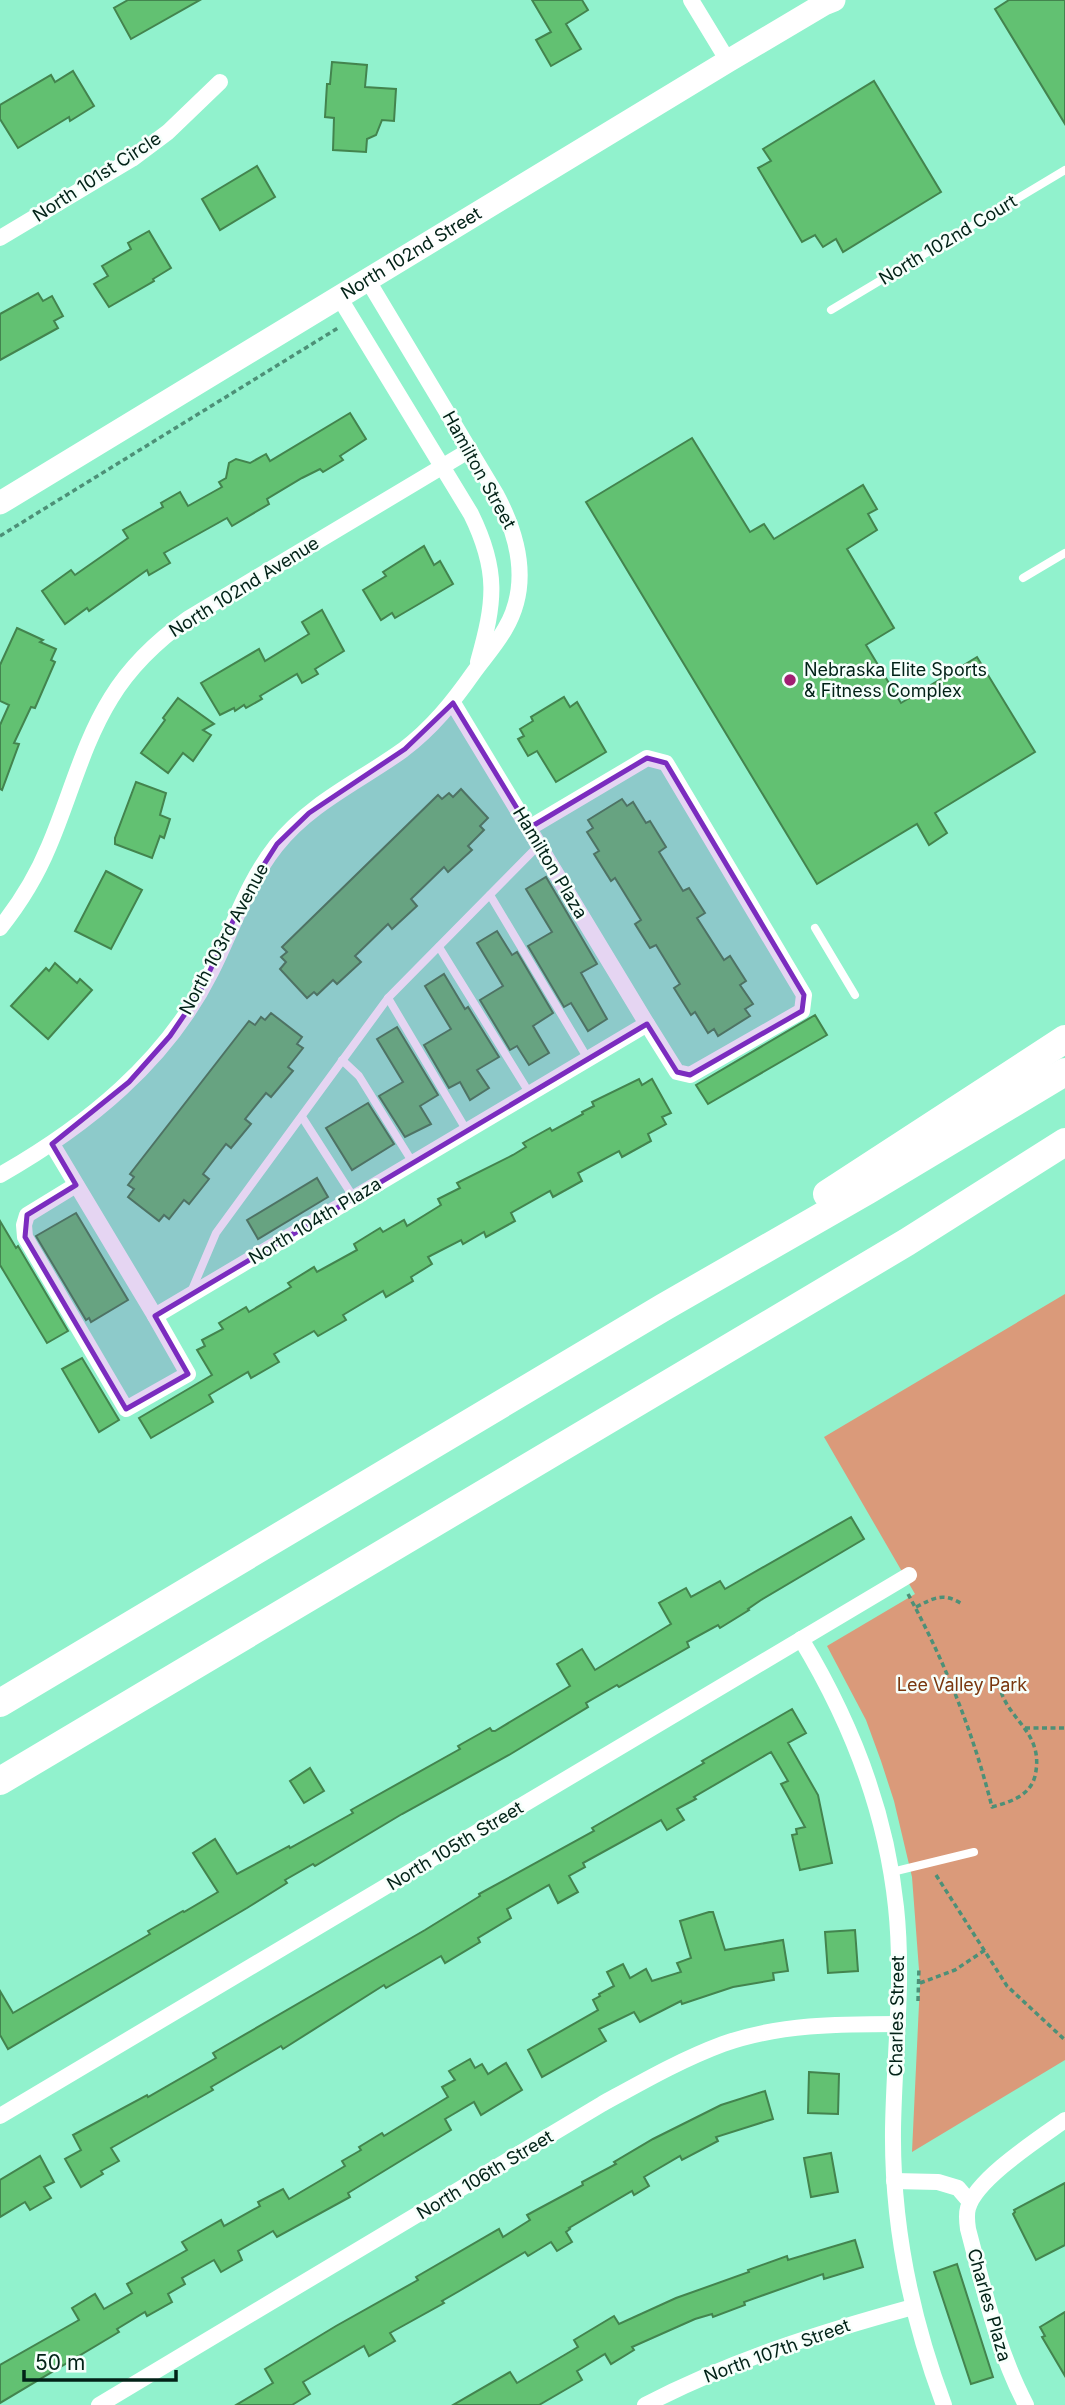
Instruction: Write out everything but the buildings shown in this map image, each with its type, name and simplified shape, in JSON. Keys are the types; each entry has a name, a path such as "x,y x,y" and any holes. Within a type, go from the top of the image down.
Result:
{"highway":[{"path":"664,1307 923,1130 1065,1039"},
{"path":"0,1703 664,1307 868,1190 1065,1072"},
{"path":"0,1781 907,1242 1065,1142"},
{"path":"907,1242 1065,1163"}],"main road":[{"name":"North 102nd Street","path":"0,503 828,1"}],"street":[{"path":"691,0 728,61"},
{"name":"North 101st Circle","path":"0,238 132,159 168,132 220,82"},
{"name":"Hamilton Street","path":"367,279 510,520 518,549 518,595 510,620 475,671"},
{"name":"Hamilton Street","path":"339,296 471,514 486,545 492,596 488,627 475,671"},
{"name":"North 102nd Avenue","path":"0,928 26,892 44,856 101,715 124,679 150,649 189,618 470,450"},
{"name":"North 103rd Avenue","path":"0,1175 52,1144 129,1082 170,1036 210,973 247,891 261,866 286,834 309,813 422,735 453,703 475,671"},
{"name":"Hamilton Plaza","path":"453,703 677,1072 690,1075 802,1011 804,995 666,763 647,758 529,828"},
{"name":"North 104th Plaza","path":"155,1316 647,1024"},
{"path":"52,1144 188,1374 127,1409 25,1237 27,1215 76,1185"},
{"name":"North 105th Street","path":"0,2116 904,1577"},
{"name":"Charles Street","path":"801,1639 834,1698 859,1754 876,1806 892,1872 899,1943 894,2181 900,2241 913,2307 930,2369 944,2405"},
{"name":"North 106th Street","path":"99,2405 602,2104 673,2065 725,2043 776,2030 830,2024 898,2024"},
{"path":"894,2181 938,2182 958,2188 970,2202 978,2190 1006,2164 1065,2120"},
{"name":"Charles Plaza","path":"970,2202 968,2230 999,2343 1010,2376 1026,2405"},
{"name":"North 107th Street","path":"645,2405 760,2353 825,2331 913,2307"}],"lane":[{"name":"North 102nd Court","path":"831,310 1065,170"},
{"path":"1023,578 1065,553"},
{"path":"190,1295 216,1233 388,998 539,845"},
{"path":"490,895 588,1059"},
{"path":"815,928 856,995"},
{"path":"439,947 530,1094"},
{"path":"388,998 467,1131"},
{"path":"342,1060 359,1076 413,1163"},
{"path":"302,1117 354,1198"},
{"path":"892,1872 974,1852"}],"path":[{"path":"0,536 353,319"},
{"path":"904,1577 965,1717 992,1807 1014,1801 1033,1782 1037,1754 1025,1728 1004,1703 999,1691 998,1676"},
{"path":"915,1607 940,1597 952,1598 962,1604"},
{"path":"1025,1728 1065,1728"},
{"path":"935,1872 1007,1986 1065,2040"},
{"path":"920,1983 955,1970 985,1950"}],"highlighted area":[{"path":"453,703 529,828 647,758 666,763 804,995 802,1011 690,1075 677,1072 647,1024 155,1316 188,1374 126,1409 25,1237 27,1215 76,1185 52,1144 129,1082 170,1036 200,992 247,891 277,844 309,813 405,749"}],"green space":[{"name":"Lee Valley Park","path":"1065,1294 1065,2060 912,2152 920,1983 912,1877 894,1801 866,1720 827,1646 915,1594 824,1437"}],"place":[{"name":"Nebraska Elite Sports & Fitness Complex","path":"790,680"}]}
